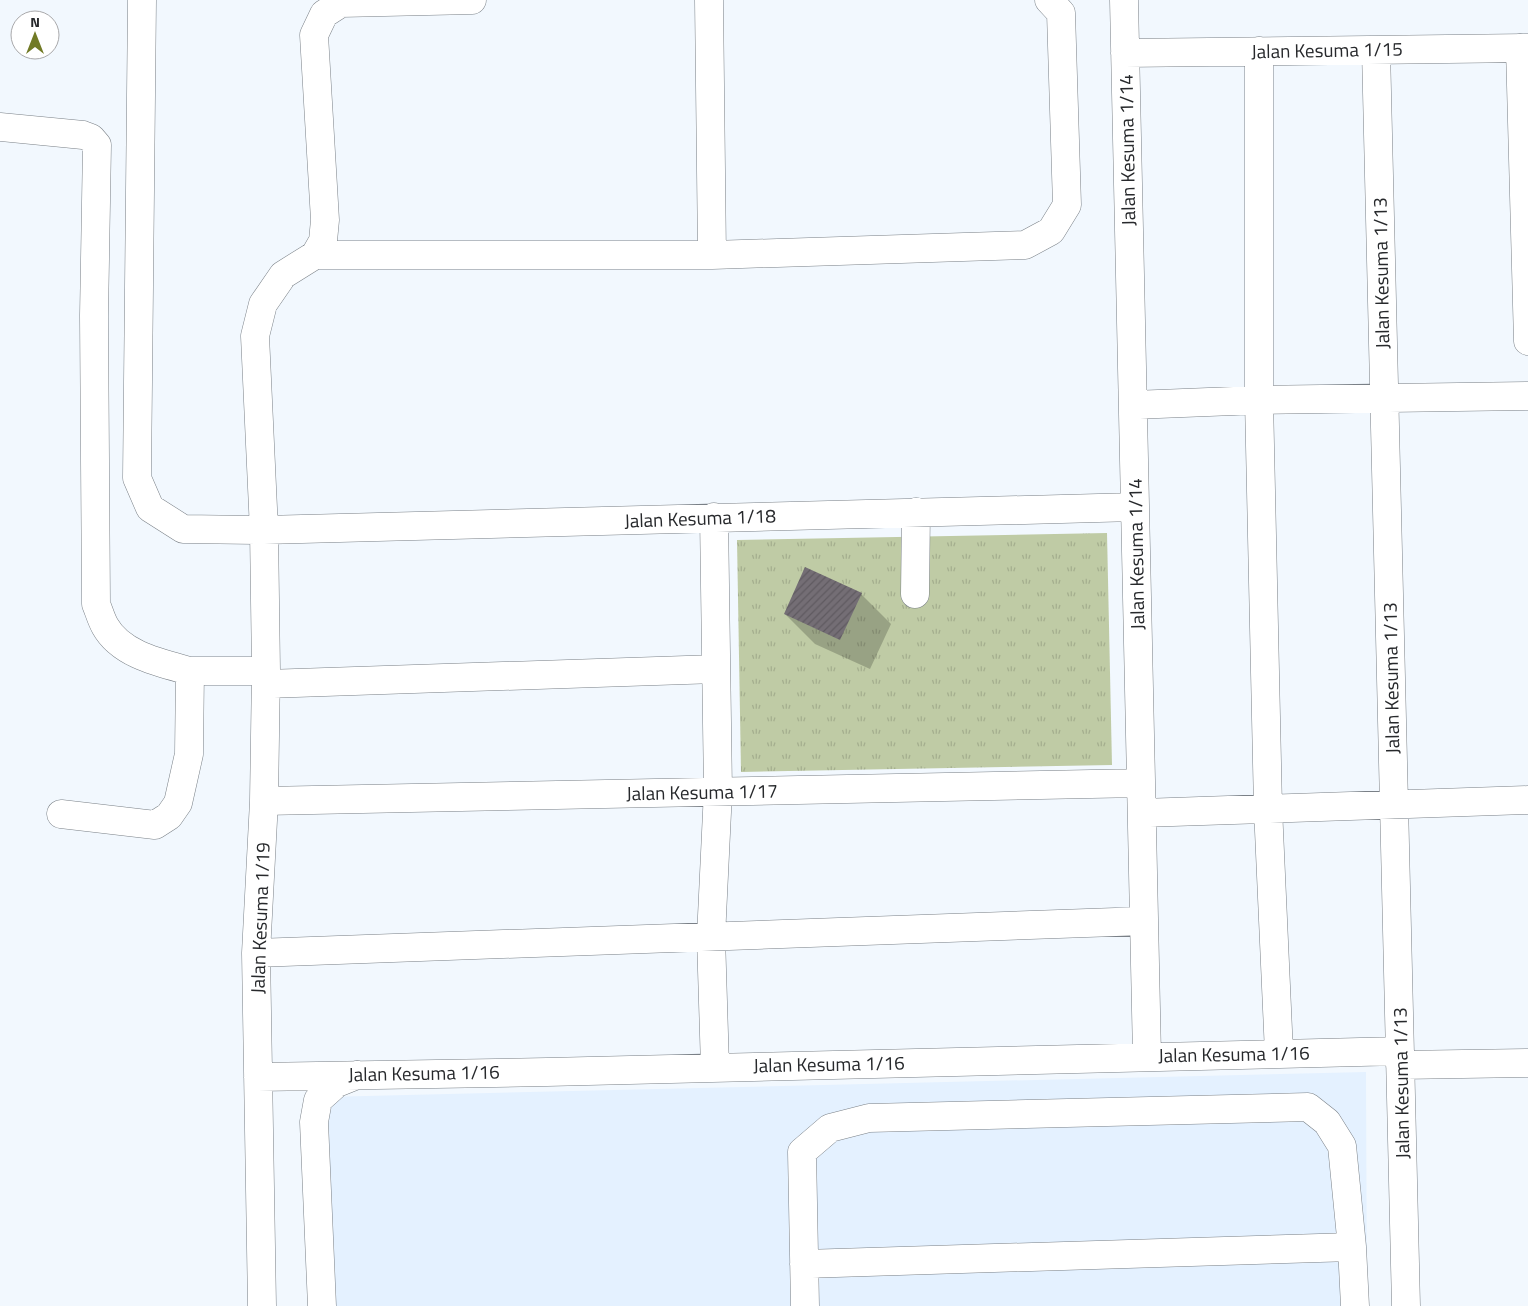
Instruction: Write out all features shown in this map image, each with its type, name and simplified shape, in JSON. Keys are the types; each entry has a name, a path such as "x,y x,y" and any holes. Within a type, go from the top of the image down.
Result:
{"street":[{"name":"Jalan Kesuma 1/18","path":"142,0 137,478 150,508 182,529 264,530 1135,507"},
{"path":"472,0 341,3 324,14 314,35 325,220 323,241 315,255 712,255 1025,245 1051,232 1067,205 1061,13 1049,0"},
{"path":"709,0 712,255"},
{"name":"Jalan Kesuma 1/14","path":"1124,0 1147,1056"},
{"path":"1524,48 1528,341"},
{"name":"Jalan Kesuma 1/15","path":"1125,52 1524,48"},
{"name":"Jalan Kesuma 1/13","path":"1376,50 1406,1306"},
{"path":"1259,51 1259,400 1268,808 1279,1053"},
{"path":"0,127 83,134 91,138 97,146 94,316 96,604 106,628 122,645 157,662 190,671 266,677 716,669"},
{"name":"Jalan Kesuma 1/19","path":"262,1306 256,952 264,802 266,677 264,530 255,336 264,304 283,275 315,255"},
{"path":"1133,405 1384,397 1528,396"},
{"path":"916,512 916,594"},
{"path":"714,517 718,791 711,937 715,1067"},
{"path":"61,814 155,825 169,816 178,803 189,754 190,671"},
{"name":"Jalan Kesuma 1/17","path":"264,802 1141,783"},
{"path":"1142,813 1528,800"},
{"path":"256,952 1144,921"},
{"name":"Jalan Kesuma 1/16","path":"258,1077 1279,1053 1528,1062"},
{"path":"322,1306 314,1122 318,1100 337,1083 358,1074"},
{"path":"805,1306 802,1152 830,1128 868,1118 1308,1107 1327,1122 1342,1146 1352,1247 1355,1306"},
{"path":"804,1264 1352,1247"}],"shaded area":[{"path":"1366,1072 1367,1306 327,1306 324,1097"}],"green space":[{"path":"1107,533 1112,765 741,772 737,540"}],"building":[{"path":"805,567 862,593 840,640 784,614"}]}
